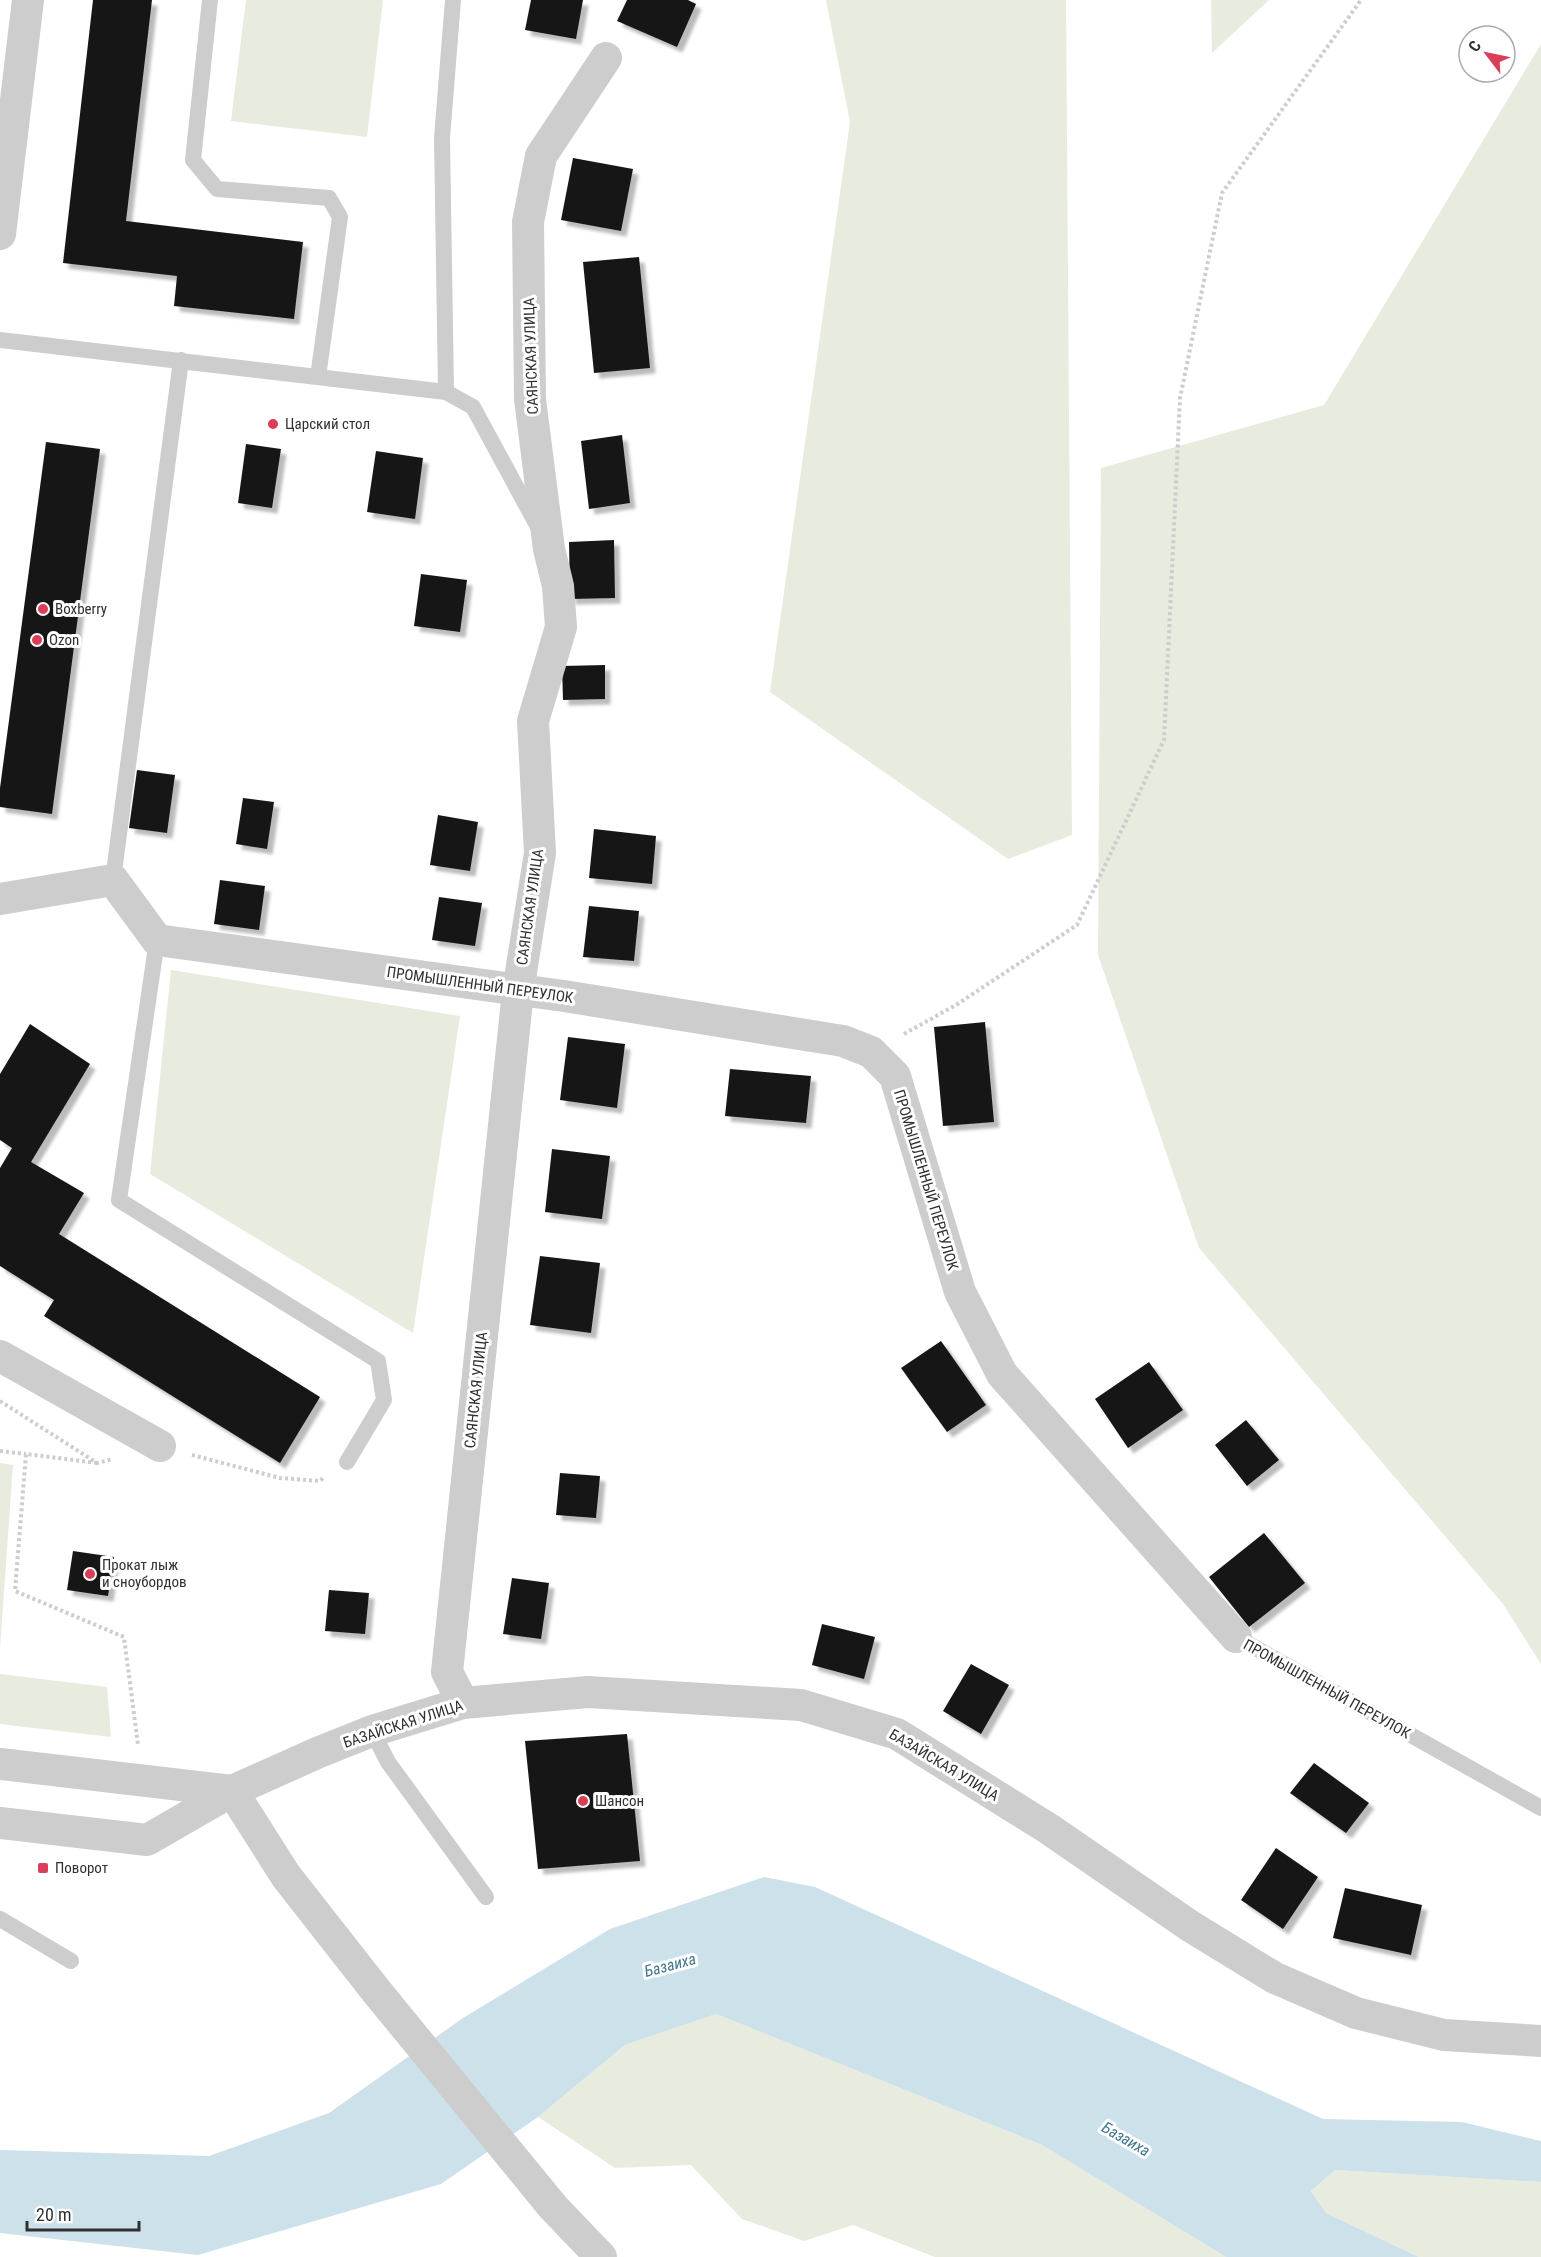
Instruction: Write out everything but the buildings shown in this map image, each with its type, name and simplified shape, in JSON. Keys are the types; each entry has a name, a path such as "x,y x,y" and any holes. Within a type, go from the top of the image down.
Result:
{"street":[{"path":"0,234 28,0"},
{"name":"САЯНСКАЯ УЛИЦА","path":"463,1703 447,1672 518,991 540,853 533,721 561,627 558,586 549,549 530,399 528,222 542,156 606,58"},
{"path":"0,899 113,880 157,940"},
{"name":"ПРОМЫШЛЕННЫЙ ПЕРЕУЛОК","path":"157,940 576,998 843,1041 872,1052 895,1076 960,1292 1002,1374 1236,1638"},
{"path":"0,1356 160,1446"},
{"name":"БАЗАЙСКАЯ УЛИЦА","path":"0,1823 147,1840 232,1791 372,1731 463,1703 588,1692 801,1705 897,1734 1049,1829 1190,1926 1275,1978 1356,2013 1444,2035 1541,2041"},
{"path":"0,1764 232,1791 286,1876 377,1992 553,2207 601,2257"}],"lane":[{"path":"210,0 193,160 217,189 329,198 339,217 318,377"},
{"path":"446,392 442,138 453,0"},
{"path":"0,340 446,392 473,407 549,549"},
{"path":"113,880 181,360"},
{"path":"157,940 119,1200 378,1361 384,1400 347,1462"},
{"name":"ПРОМЫШЛЕННЫЙ ПЕРЕУЛОК","path":"1236,1638 1541,1809"},
{"path":"372,1731 388,1762 486,1897"},
{"path":"0,1919 71,1961"}],"path":[{"path":"872,1052 956,1005 1077,925 1164,740 1180,398 1222,193 1361,0"},
{"path":"0,1451 98,1463"},
{"path":"26,1454 15,1591 124,1637 140,1753"}],"shaded area":[{"path":"246,0 383,0 367,137 231,121"},
{"path":"826,0 1066,0 1072,835 1008,859 770,692 850,122"},
{"path":"1211,0 1269,0 1212,53"},
{"path":"1541,44 1541,1664 1503,1604 1199,1248 1098,955 1101,468 1324,405"},
{"path":"171,970 460,1016 413,1333 150,1174"},
{"path":"0,1463 13,1465 0,1648"},
{"path":"0,1674 107,1687 111,1737 0,1724"},
{"path":"716,2014 1042,2145 1226,2257 935,2257 853,2225 804,2241 742,2219 691,2165 615,2168 538,2117 625,2045"},
{"path":"1335,2170 1541,2182 1541,2257 1419,2257 1326,2213 1311,2191"}],"water":[{"name":"Базаиха","path":"764,1877 815,1887 1323,2119 1462,2122 1541,2141 1541,2182 1335,2170 1311,2191 1326,2213 1419,2257 1226,2257 1042,2145 716,2014 625,2045 538,2117 441,2184 198,2255 0,2233 0,2150 209,2156 329,2113 463,2018 610,1929"}],"place":[{"name":"Царский стол","path":"273,424"},
{"name":"Boxberry","path":"43,609"},
{"name":"Ozon","path":"37,640"},
{"name":"Прокат лыж и сноубордов","path":"90,1574"},
{"name":"Шансон","path":"583,1801"},
{"name":"Поворот","path":"43,1868"}]}
